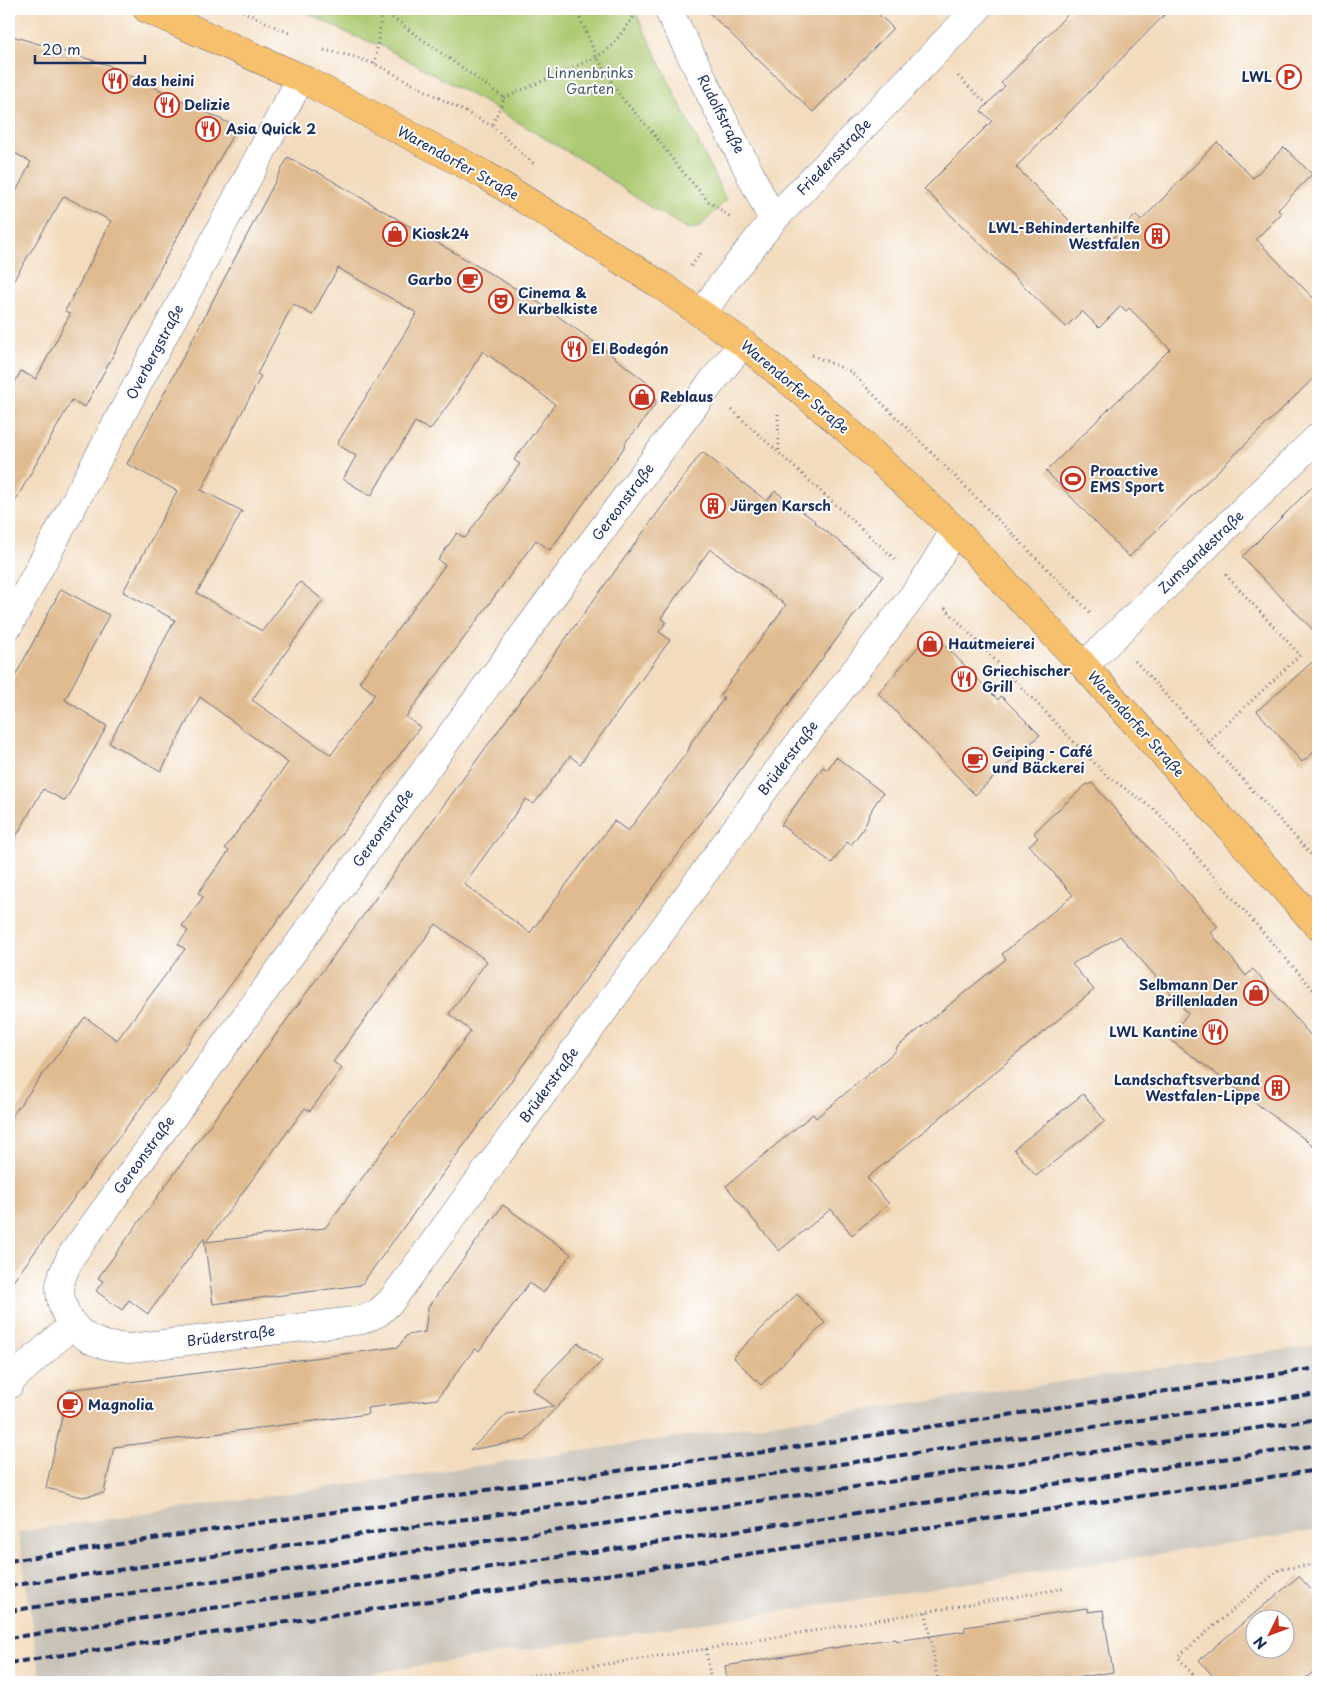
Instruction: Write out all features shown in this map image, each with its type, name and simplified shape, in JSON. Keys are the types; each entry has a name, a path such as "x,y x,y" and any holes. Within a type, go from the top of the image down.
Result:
{"main road":[{"name":"Warendorfer Straße","path":"147,9 301,78 484,175 659,284 743,343 841,424 955,530 1084,666 1318,926"}],"street":[{"name":"Rudolfstraße","path":"668,9 773,220"},
{"name":"Friedensstraße","path":"702,314 773,220 977,9"},
{"name":"Overbergstraße","path":"9,626 301,78"},
{"name":"Gereonstraße","path":"72,1325 62,1307 60,1284 70,1256 542,610 743,343"},
{"name":"Zumsandestraße","path":"1084,666 1318,437"},
{"name":"Brüderstraße","path":"72,1325 88,1339 106,1345 130,1348 362,1320 378,1313 391,1301 780,768 922,584 955,530"},
{"path":"9,1385 10,1381 72,1325"}],"path":[{"path":"375,64 381,9 504,98"},
{"path":"576,9 597,58 620,96 653,133 676,164 708,201 732,218"},
{"path":"492,126 504,98 597,58 611,47 630,21"},
{"path":"935,52 988,105"},
{"path":"690,266 702,252"},
{"path":"806,352 850,372 1114,637 1318,862"},
{"path":"728,407 922,584 1105,774 1140,797 1159,814 1318,995"},
{"path":"1203,551 1300,655 1208,742"},
{"path":"1200,1682 1178,1656 1280,1569 1318,1564"},
{"path":"489,1682 706,1649 1066,1588"},
{"path":"926,1612 938,1682"},
{"path":"706,1649 711,1682"}],"shaded area":[{"path":"1318,1345 1318,1530 313,1682 41,1682 18,1532"}],"green space":[{"name":"Linnenbrinks Garten","path":"299,9 634,9 726,200 700,227 688,229 648,206 588,164 484,102 380,45 354,36"}],"building":[{"path":"705,9 873,9 893,28 813,112"},
{"path":"1073,9 1170,9 1016,167 1100,251 1136,215 1141,221 1217,142 1253,178 1284,147 1312,174 1278,210 1281,214 1256,239 1318,303 1318,374 1129,557 1046,471 1170,349 1129,308 1126,311 1121,306 1099,328 1082,311 1066,327 924,189 992,121 981,111 1005,86 1001,83"},
{"path":"9,35 108,65 237,127 85,407 72,400 9,512 9,393 21,371 36,379 70,314 65,311 111,221 64,196 9,288 9,206 31,162 9,150"},
{"path":"288,157 314,170 535,300 654,388 656,403 627,440 623,449 550,550 536,540 406,717 420,727 9,1287 9,1120 85,1017 117,1040 185,949 178,944 188,931 182,926 203,897 198,893 229,851 225,848 288,763 200,697 161,771 109,743 175,620 123,592 177,491 127,464","holes":["338,268 417,313 337,444 356,456 343,479 371,496 415,422 430,430 458,391 483,351 555,404 514,460 520,464 465,538 457,533 438,560 445,565 359,682 375,694 331,755 252,700 323,600 300,582 262,631 197,593 242,511 201,490 261,376 257,374 293,304 312,315"]},
{"path":"702,452 767,501 775,491 883,576 361,1285 213,1304 204,1238 148,1314 129,1300 122,1310 96,1291 103,1281 98,1278","holes":["710,549 786,605 720,695 724,698 692,741 688,751 628,831 614,821 530,933 464,884 526,799 534,804 570,756 580,764 670,640 659,632 666,622 661,618","436,924 487,961 449,1014 471,1031 325,1228 206,1242 305,1108 310,1111 342,1068 333,1062"]},
{"path":"1318,481 1318,635 1242,557"},
{"path":"61,589 109,615 65,700 107,726 65,801 43,789 9,849 9,688"},
{"path":"938,638 998,700 1001,696 1040,735 975,795 878,693 925,639"},
{"path":"1318,657 1318,749 1302,762 1257,711"},
{"path":"836,757 883,793 873,807 863,829 851,845 847,842 832,863 781,825 823,767 827,770"},
{"path":"1092,783 1218,927 1211,933 1246,976 1253,969 1318,1044 1318,1149 1169,1039 1188,1013 1120,936 1072,964 1094,990 867,1178 889,1204 852,1235 831,1209 779,1251 726,1186 813,1114 816,1118 897,1050 896,1048 1006,959 1002,954 1073,895 1029,845 1038,838 1034,833 1048,819 1087,784"},
{"path":"1083,1094 1105,1121 1036,1176 1014,1149"},
{"path":"503,1205 571,1254 543,1293 529,1283 479,1351 475,1348 437,1399 367,1408 368,1414 114,1447 104,1493 82,1497 46,1488 68,1390 398,1347 407,1335 425,1332 428,1307"},
{"path":"797,1294 825,1323 761,1385 733,1357"},
{"path":"578,1343 602,1361 525,1440 470,1450 507,1414 554,1406 532,1390"},
{"path":"1299,1576 1318,1598 1318,1668 1301,1682 1218,1682 1199,1660 1244,1622 1244,1658 1294,1658 1294,1608 1261,1608"},
{"path":"1087,1608 1088,1612 1103,1610 1113,1672 1047,1682 727,1682 725,1666 876,1641 896,1639 896,1641 965,1631 965,1627"}],"railway":[{"path":"9,1561 652,1466 750,1454 1318,1368"},
{"path":"9,1586 1318,1394"},
{"path":"9,1611 1318,1419"},
{"path":"9,1638 1318,1445"},
{"path":"9,1663 1318,1470"}],"place":[{"name":"LWL","path":"1289,77"},
{"name":"das heini","path":"115,81"},
{"name":"Delizie","path":"167,105"},
{"name":"Asia Quick 2","path":"208,129"},
{"name":"Kiosk24","path":"395,234"},
{"name":"LWL-Behindertenhilfe Westfalen","path":"1157,236"},
{"name":"Garbo","path":"470,280"},
{"name":"Cinema & Kurbelkiste","path":"501,301"},
{"name":"El Bodegón","path":"574,349"},
{"name":"Reblaus","path":"642,397"},
{"name":"Proactive EMS Sport","path":"1073,479"},
{"name":"Jürgen Karsch","path":"713,506"},
{"name":"Hautmeierei","path":"930,644"},
{"name":"Griechischer Grill","path":"964,679"},
{"name":"Geiping - Café und Bäckerei","path":"975,760"},
{"name":"Selbmann Der Brillenladen","path":"1256,993"},
{"name":"LWL Kantine","path":"1215,1032"},
{"name":"Landschaftsverband Westfalen-Lippe","path":"1277,1088"},
{"name":"Magnolia","path":"70,1405"}]}
